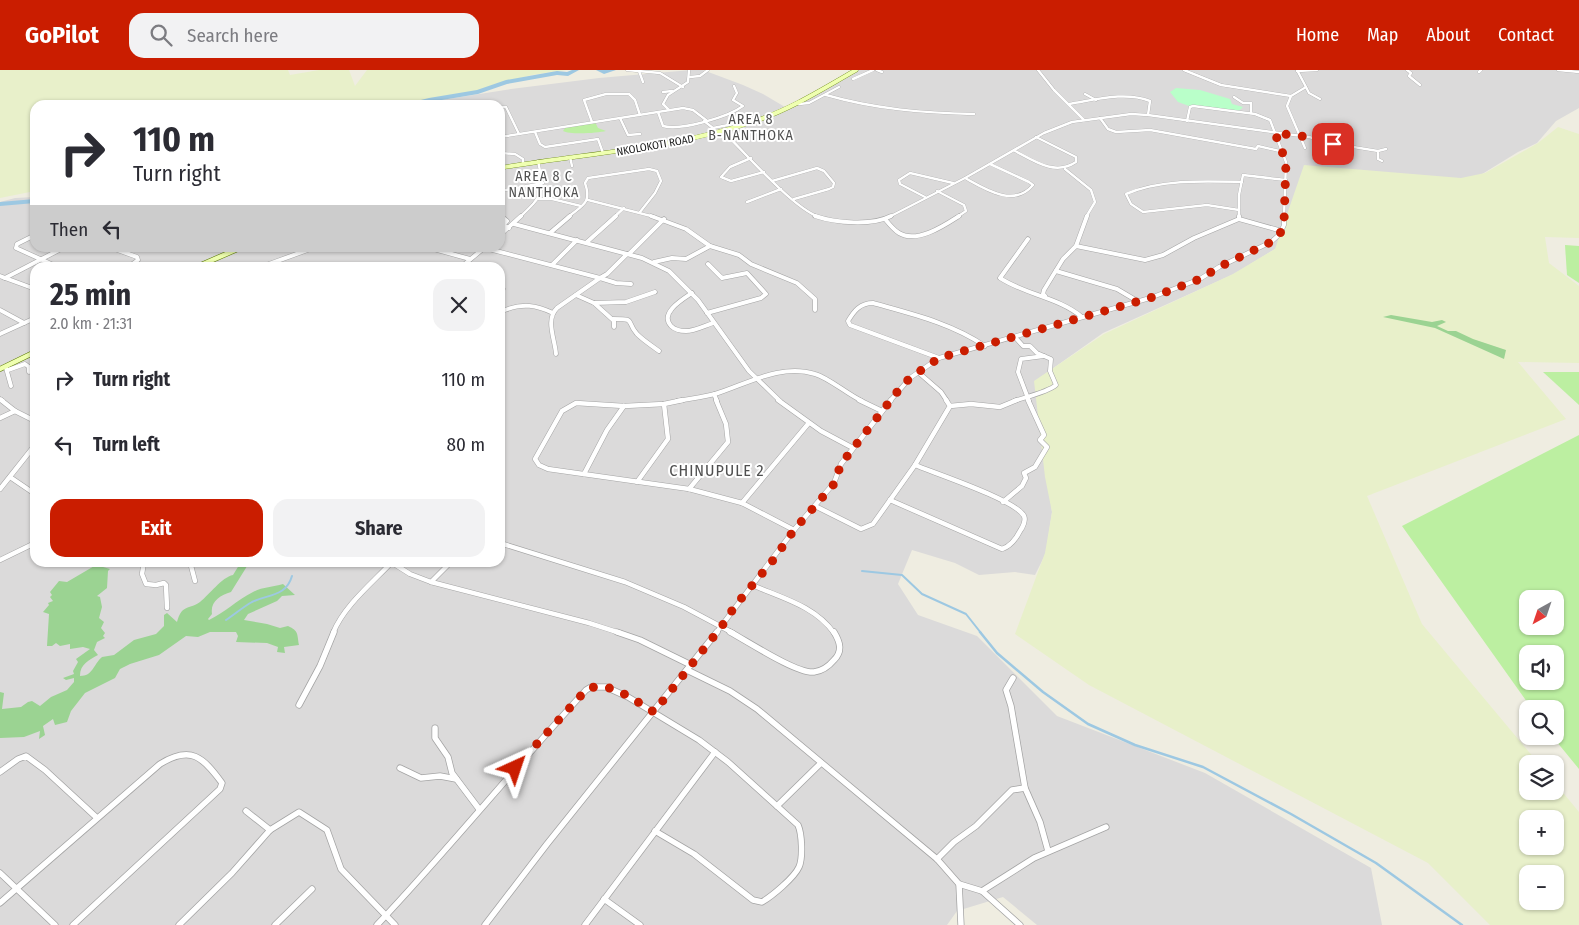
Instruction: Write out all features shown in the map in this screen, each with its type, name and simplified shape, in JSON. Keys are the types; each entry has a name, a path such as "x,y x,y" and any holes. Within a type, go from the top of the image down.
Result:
{"main road":[{"name":"NKOLOKOTI ROAD","path":"505,167 668,144 723,131 799,104 856,70"},
{"path":"208,262 231,252"},
{"path":"4,368 30,355"}],"street":[{"path":"627,70 660,73 683,87"},
{"path":"689,70 690,78"},
{"path":"663,92 683,87 690,78 700,76 708,70"},
{"path":"853,79 875,70 882,72"},
{"path":"1038,70 1049,86 1084,120"},
{"path":"1184,70 1221,85 1291,96"},
{"path":"1317,70 1297,71 1309,93 1320,99"},
{"path":"1407,70 1411,73 1409,76 1420,85"},
{"path":"1558,70 1579,72"},
{"path":"639,71 638,74 643,82"},
{"path":"658,112 663,126 667,128 705,121 736,111 743,106 733,100 737,93 734,86"},
{"path":"799,104 804,105 839,87"},
{"path":"1305,148 1287,106 1291,96 1306,87"},
{"path":"669,110 663,101 672,91"},
{"path":"592,122 584,100 606,94 628,94 635,100 640,115"},
{"path":"1085,94 1097,100"},
{"path":"826,95 875,108 915,112 974,114"},
{"path":"1069,104 1125,96 1148,99 1151,103 1148,115"},
{"path":"1234,97 1243,102 1251,103 1251,113"},
{"path":"485,925 722,626 794,530 834,484 841,464 853,448 901,387 918,372 939,358 1139,302 1200,279 1219,267 1271,242 1282,231 1286,162 1284,152 1268,118 1251,113 1193,106 1190,107 1187,121"},
{"path":"505,107 509,111 519,134"},
{"path":"505,136 669,110 690,109 713,128 733,124 744,125"},
{"path":"723,131 772,181 810,214 828,220 860,222 885,219 1063,124 1084,120 1131,114 1148,115 1298,135 1335,144 1378,151 1386,150"},
{"path":"620,118 628,135 640,134"},
{"path":"1100,118 1108,129 1116,132 1150,130 1220,144 1256,148 1263,146 1266,149 1284,152"},
{"path":"535,132 540,144 546,147 598,139 603,153"},
{"path":"1036,138 1076,157 1076,162 1065,169"},
{"path":"1335,144 1344,159"},
{"path":"1015,151 1048,166 1065,169 1091,190 1095,199 1094,205 1081,228 1076,246 1069,252 1044,290 1043,294 1045,296"},
{"path":"1378,151 1378,159 1382,161"},
{"path":"505,153 519,156 523,159 523,164"},
{"path":"570,157 572,166"},
{"path":"751,158 734,164 721,177 731,180 764,172"},
{"path":"505,231 539,199 543,183 538,161"},
{"path":"965,178 1006,196 1020,196 1032,187 1033,185 1029,182 990,164"},
{"path":"772,181 817,168 824,171 834,183 829,189 794,200"},
{"path":"550,233 588,200 589,194 585,183 590,177 655,170 659,173 661,181 640,212"},
{"path":"926,196 900,184 898,180 910,173 953,183"},
{"path":"1239,219 1243,175 1286,180"},
{"path":"1239,210 1207,205 1143,212 1131,204 1126,194 1157,186 1215,181 1242,182"},
{"path":"505,190 543,183"},
{"path":"747,202 781,189"},
{"path":"885,219 900,234 912,236 930,233 966,211 964,204 936,191"},
{"path":"539,199 552,199 581,206"},
{"path":"588,200 664,219 699,237 710,246 739,254 751,264 797,283 815,299 815,310"},
{"path":"587,242 624,208"},
{"path":"556,354 554,332 550,321 553,313 564,302 576,295 581,288 607,274 664,219"},
{"path":"1076,246 1149,260 1239,219 1282,231"},
{"path":"514,224 587,242 654,262 673,274 692,293 738,359 757,380 794,414 808,424 853,448"},
{"path":"505,226 509,228"},
{"path":"30,238 15,246 47,262"},
{"path":"1028,239 1000,278 1020,288 1066,305 1082,317"},
{"path":"552,265 576,240"},
{"path":"654,262 672,258 686,259 710,246"},
{"path":"34,262 55,252"},
{"path":"123,252 137,257 138,260 135,262"},
{"path":"274,262 302,252"},
{"path":"445,252 470,259"},
{"path":"467,262 480,252"},
{"path":"501,252 600,278 616,284 631,284"},
{"path":"5,278 30,264"},
{"path":"707,313 761,298 766,294 747,273 722,278 708,264"},
{"path":"1056,271 1117,289 1139,302"},
{"path":"0,276 30,287"},
{"path":"594,304 626,302 655,292"},
{"path":"692,293 671,311 668,322 676,330 685,331 713,323"},
{"path":"576,295 594,304 613,320 614,327"},
{"path":"939,358 867,333 850,325 848,321 860,306 874,302 952,328 967,334 985,346"},
{"path":"505,310 519,304 536,305 553,313"},
{"path":"0,310 24,323"},
{"path":"613,320 627,319 632,323 636,333 659,351"},
{"path":"0,334 30,320"},
{"path":"950,406 971,404 1000,407 1038,392 1050,390 1056,384 1050,371 1051,359 1037,353 1030,346 1023,346 1015,337"},
{"path":"1003,502 1022,486 1026,478 1024,473 1034,467 1047,447 1040,440 1044,435 1018,372 1021,359 1044,356"},
{"path":"11,386 4,368 25,364 29,372"},
{"path":"794,530 742,503 688,489 548,469 538,465 535,459 562,411 570,405 581,402 624,406 664,404 714,394 781,371 817,374 848,396 882,411"},
{"path":"918,372 941,392 950,406"},
{"path":"688,489 728,442 727,427 714,394"},
{"path":"0,399 15,411 30,418"},
{"path":"637,482 668,439 664,404"},
{"path":"584,474 615,415 624,406"},
{"path":"815,506 861,529 873,524 915,465 950,406"},
{"path":"0,418 15,411"},
{"path":"742,503 808,424"},
{"path":"0,488 30,452"},
{"path":"890,500 988,544 1006,549 1018,534 1024,521 1020,512 1003,502 915,465"},
{"path":"10,477 30,491"},
{"path":"0,560 30,545"},
{"path":"505,545 625,582 684,607 806,672 820,670 832,662 839,653 840,647 837,638 818,616 802,605 752,585"},
{"path":"143,567 142,574 146,584 156,585 164,583 166,585 167,608"},
{"path":"190,567 195,581"},
{"path":"299,705 320,666 336,626 356,600 387,567"},
{"path":"398,567 431,582 590,624 640,640 730,690 757,709 937,859 960,884 982,891 1020,925"},
{"path":"431,582 446,567"},
{"path":"1013,678 1006,690 1011,706 1025,788 1040,822 1048,851"},
{"path":"377,925 417,883 533,747 586,690 591,687 606,687 628,697 699,740 715,752 777,806 800,830 801,861 796,873 774,896 762,902 748,897 694,854 655,831"},
{"path":"435,728 435,738 448,757 452,773 479,809"},
{"path":"0,903 96,817 171,756 182,752 196,755 207,763 222,783 215,794 73,925"},
{"path":"585,925 715,752"},
{"path":"0,772 26,756 59,782 80,804 96,817"},
{"path":"777,806 821,763"},
{"path":"400,768 421,778 440,776 456,779"},
{"path":"937,859 954,842 976,826 1012,790 1025,788"},
{"path":"246,811 270,830"},
{"path":"179,925 232,873 270,830 300,812 327,830 340,868 395,925"},
{"path":"982,891 1008,872 1048,851 1106,827"},
{"path":"0,872 55,925"},
{"path":"960,884 961,925"},
{"path":"275,925 312,889"},
{"path":"604,899 640,925"}],"shaded area":[{"path":"703,70 763,94 785,107 802,100 851,70 1579,70 1579,108 1556,121 1537,143 1518,152 1461,187 1275,249 1234,274 1103,333 1035,381 1052,512 1046,553 1035,575 1015,572 979,575 955,563 912,550 898,584 918,615 977,636 1057,716 1205,773 1371,868 1382,925 1037,925 1003,897 957,911 947,925 0,925 0,202 15,198 30,197 30,252 505,252 505,100 441,100 599,78"}],"green space":[{"path":"0,70 288,70 290,75 319,70 349,70 355,86 367,70 566,70 532,75 491,86 478,92 432,100 30,100 30,192 0,198"},
{"path":"1176,88 1200,90 1230,99 1232,104 1243,107 1239,111 1189,106 1178,102 1170,92"},
{"path":"595,122 598,128 606,131 578,133 563,131 566,127"},
{"path":"1558,127 1579,134 1579,238 1545,237 1549,263 1579,286 1579,363 1518,362 1566,419 1367,496 1422,624 1519,740 1519,745 1523,745 1531,755 1519,755 1519,800 1564,800 1564,794 1579,812 1579,925 1490,925 1428,863 1089,685 1015,634 1045,553 1052,512 1045,477 1034,381 1104,334 1233,274 1275,249 1304,165 1461,178 1485,173 1538,143"},
{"path":"1565,245 1579,246 1579,283 1567,275"},
{"path":"1391,315 1432,322 1442,320 1446,322 1437,326 1448,331 1456,331 1506,350 1504,359 1435,328 1383,317"},
{"path":"1543,372 1579,372 1579,405"},
{"path":"1579,435 1579,769 1559,745 1564,745 1564,700 1526,700 1402,526"},
{"path":"93,567 110,569 108,571 107,588 97,596 100,597 102,607 99,618 104,622 101,628 105,633 103,636 105,638 97,642 94,650 98,655 83,665 80,676 84,676 90,672 102,657 114,655 134,640 156,634 164,626 164,615 167,613 177,622 182,611 198,604 220,583 233,575 238,567 247,567 231,592 223,595 214,603 212,614 208,619 215,617 256,590 283,584 295,595 282,596 277,601 248,614 244,620 280,628 288,626 296,631 299,645 284,647 285,653 277,652 278,647 267,643 236,642 238,636 236,632 210,632 198,637 186,636 159,655 120,669 115,678 85,693 71,711 67,722 55,725 53,719 43,726 45,735 39,739 40,731 24,737 0,738 0,692 4,693 2,709 21,707 32,701 40,706 51,697 67,690 74,682 74,678 66,680 63,678 74,674 73,671 78,662 76,659 90,649 83,647 70,649 70,644 60,646 56,643 52,646 47,646 49,614 43,612 49,605 48,603 53,601 50,597 52,595 50,592 59,581 67,582"}],"waterway":[{"path":"429,100 478,92 506,82 557,73 568,74 576,70"},
{"path":"599,70 604,72 613,70"},
{"path":"0,204 30,201"},
{"path":"862,571 902,575 922,594 966,614 981,633"},
{"path":"226,620 252,602 281,591 289,583 292,576"},
{"path":"980,632 997,653 1043,692 1088,724 1135,745 1203,767 1291,814 1376,863 1462,925"}],"district":[{"name":"AREA 8 B-NANTHOKA","path":"751,128"},
{"name":"AREA 8 C NANTHOKA","path":"544,184"},
{"name":"CHINUPULE 2","path":"717,470"}],"route":[{"path":"515,768 586,690 591,687 606,687 654,712 722,626 735,606 774,559 794,530 834,484 841,464 910,378 939,358 1150,298 1200,279 1219,267 1271,242 1280,234 1283,228 1286,180 1284,152 1275,133 1309,137 1333,144"}]}
